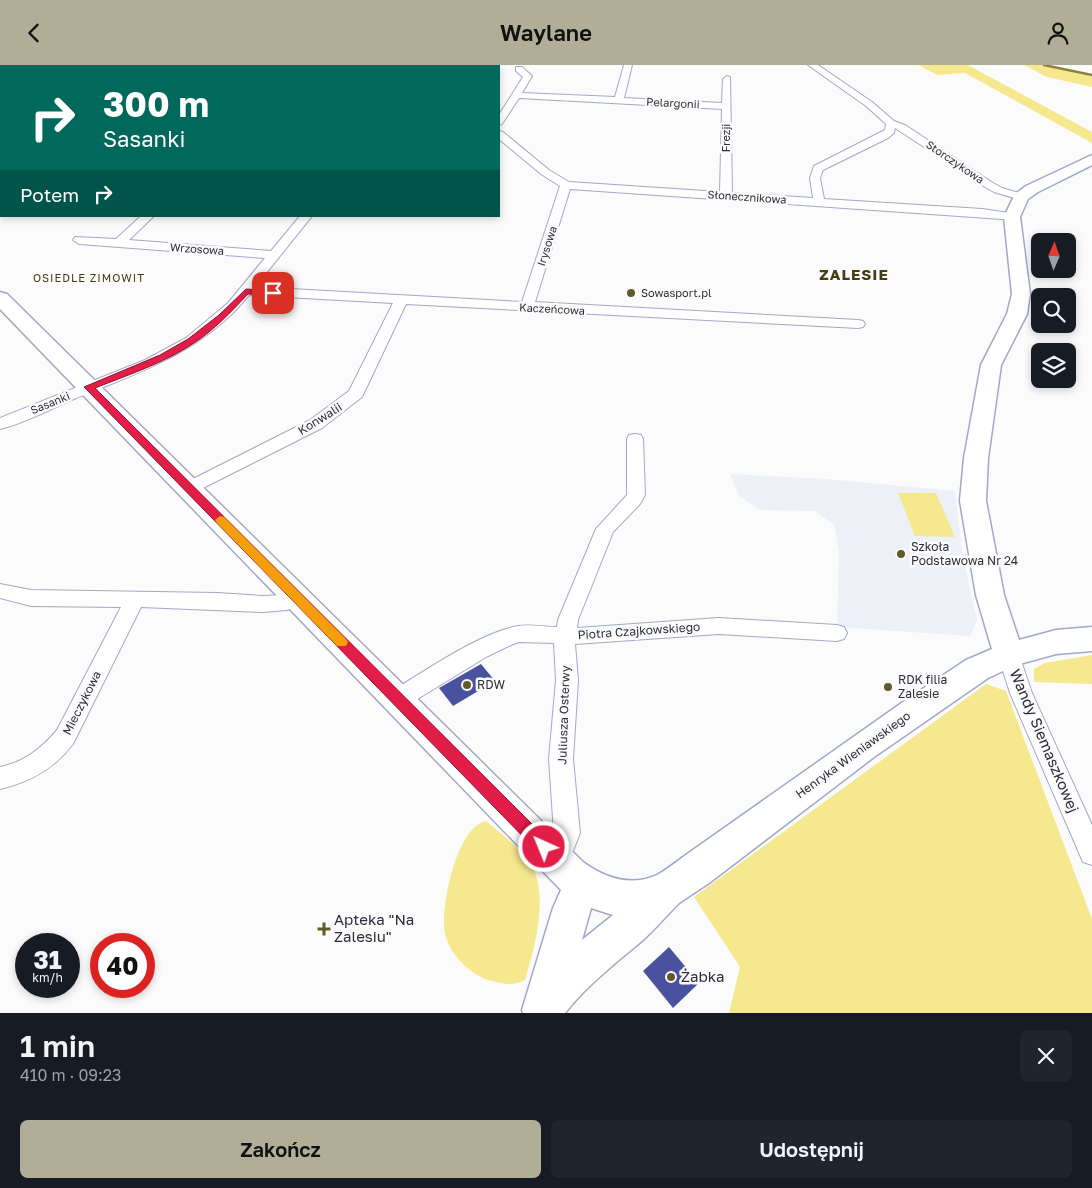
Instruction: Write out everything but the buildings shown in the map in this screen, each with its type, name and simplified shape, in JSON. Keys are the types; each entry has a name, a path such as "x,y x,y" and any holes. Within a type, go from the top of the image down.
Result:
{"street":[{"path":"619,101 628,65"},
{"name":"Storczykowa","path":"812,65 868,104 891,123 902,127 989,185 1005,193 1021,197"},
{"path":"500,120 528,76 520,69"},
{"name":"Frezji","path":"726,196 727,79"},
{"name":"Pelargonii","path":"515,95 726,107"},
{"path":"819,202 815,178 818,168 884,136 890,131 891,123"},
{"name":"Słonecznikowa","path":"500,135 551,176 566,185 986,213 1012,217"},
{"path":"1009,655 990,595 973,501 977,450 991,365 1017,314 1021,294 1020,269 1014,245 1012,217 1021,197 1040,184 1092,159"},
{"name":"Irysowa","path":"527,307 566,185"},
{"path":"119,243 147,217"},
{"name":"Sasanki","path":"0,424 163,357 191,341 222,317 246,291 305,217"},
{"name":"Wrzosowa","path":"79,240 276,255"},
{"name":"Kaczeńcowa","path":"246,291 858,324"},
{"path":"0,298 552,856 582,884"},
{"name":"Konwalii","path":"189,488 316,424 356,394 401,300"},
{"name":"Juliusza Osterwy","path":"552,856 564,842 567,833 561,759 567,680 564,647 568,620 605,529 634,500 636,495 635,439"},
{"path":"0,591 31,598 135,599 263,604 287,602 297,598"},
{"name":"Mieczykowa","path":"0,778 29,769 54,752 65,737 135,599"},
{"name":"Piotra Czajkowskiego","path":"398,699 448,668 504,639 519,634 603,635 719,625 838,633"},
{"name":"Henryka Wieniawskiego","path":"541,1012 565,981 605,945 631,925 666,890 907,716 977,669 1009,655 1056,642 1092,639"},
{"name":"Wandy Siemaszkowej","path":"1009,655 1022,693 1092,853"},
{"name":"Henryka Wieniawskiego","path":"541,1012 572,908 582,884 600,894 618,898 638,898 666,890"}],"shaded area":[{"path":"919,65 968,65 1092,132 1092,143 965,73 937,75"},
{"path":"1024,65 1041,65 1092,76 1092,87 1047,77"},
{"name":"Szkoła Podstawowa Nr 24","path":"730,474 827,479 955,491 963,558 977,620 970,636 837,627 839,551 834,525 815,511 760,510 739,496"},
{"path":"898,493 936,493 955,537 915,536"},
{"path":"1092,655 1092,684 1034,682 1034,669 1045,663"},
{"path":"986,684 1006,691 1092,919 1092,1013 729,1013 740,967 694,897"},
{"path":"486,821 513,844 528,860 535,873 539,887 539,919 533,951 525,980 517,983 496,982 484,978 469,969 457,957 445,934 445,907 452,870 466,838 475,827"}],"waterway":[{"path":"1044,65 1092,75"}],"slow traffic":[{"path":"220,520 341,642"}],"place":[{"name":"Sowasport.pl","path":"631,293"},
{"name":"Szkoła Podstawowa Nr 24","path":"901,554"},
{"name":"RDW","path":"467,685"},
{"name":"RDK filia Zalesie","path":"888,687"},
{"name":"Apteka \"Na Zalesiu\"","path":"324,929"},
{"name":"Żabka","path":"671,977"}],"district":[{"name":"ZALESIE","path":"854,275"},
{"name":"OSIEDLE ZIMOWIT","path":"89,278"}],"route":[{"path":"273,293 246,291 222,317 177,350 89,387 544,847"}]}
